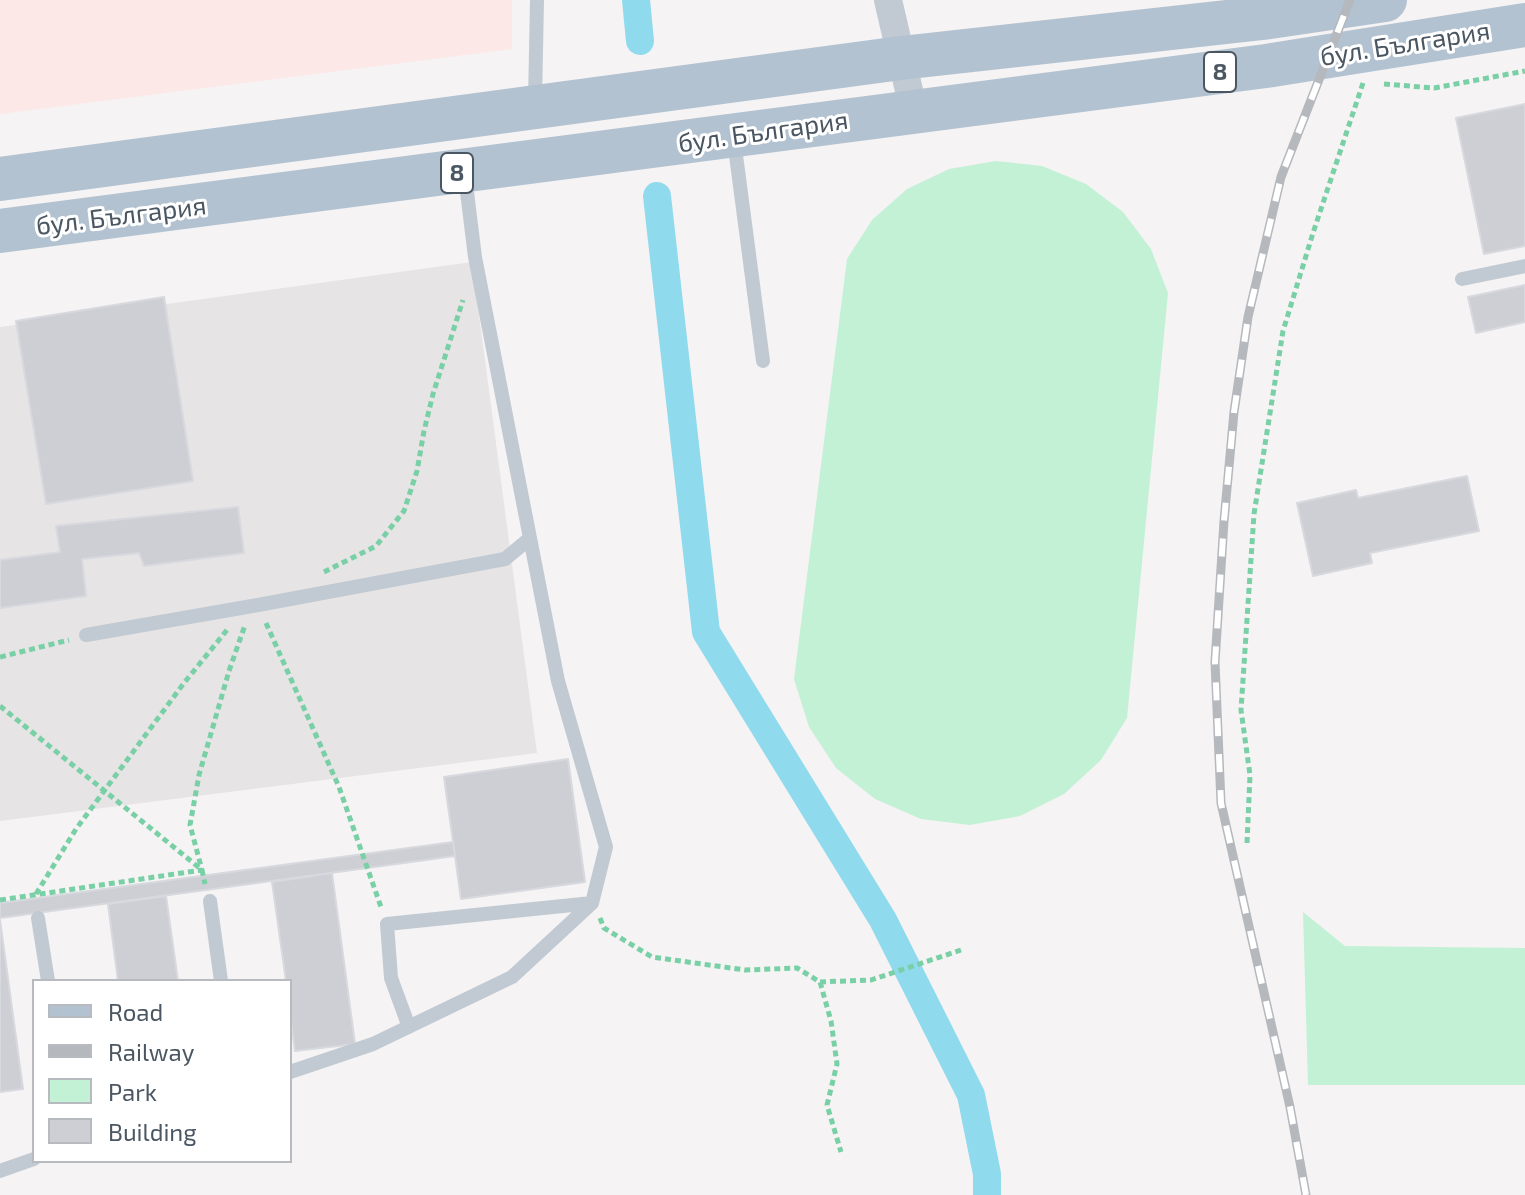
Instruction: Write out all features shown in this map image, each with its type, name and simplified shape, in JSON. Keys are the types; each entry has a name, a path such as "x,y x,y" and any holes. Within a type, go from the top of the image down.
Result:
{"main road":[{"name":"бул. България","path":"0,179 901,58 1263,18 1385,0"},
{"name":"бул. България","path":"0,231 1266,66 1525,25"}],"street":[{"path":"888,0 914,112"}],"lane":[{"path":"535,107 537,0"},
{"path":"733,136 763,361"},
{"path":"292,1071 373,1044 512,977 592,903 606,847 558,681 475,257 464,172"},
{"path":"1462,279 1525,266"},
{"path":"86,635 505,559 529,539"},
{"path":"210,901 221,979"},
{"path":"409,1027 391,978 387,924 592,903"},
{"path":"38,918 48,979"},
{"path":"0,1171 32,1160"}],"path":[{"path":"1247,843 1250,775 1241,710 1254,514 1283,331 1363,82"},
{"path":"320,574 376,546 404,511 417,471 433,394 475,257"},
{"path":"35,895 76,829 175,694 252,606"},
{"path":"210,901 190,825 199,775 240,636 252,606"},
{"path":"252,606 339,787 387,924"},
{"path":"0,657 86,635"},
{"path":"0,706 202,870"},
{"path":"0,900 202,870"},
{"path":"592,903 604,928 652,957 745,970 797,968 820,982 871,980 961,950"},
{"path":"820,982 831,1021 837,1064 827,1105 841,1152"}],"shaded area":[{"path":"0,0 512,0 512,49 0,114"},
{"path":"472,262 537,753 0,821 0,327"}],"green space":[{"path":"996,161 1042,166 1086,184 1123,212 1151,249 1168,293 1127,718 1101,760 1064,794 1020,816 970,825 921,819 875,799 836,768 809,727 794,679 847,259 872,220 907,189 949,169"},
{"path":"1303,912 1345,946 1525,948 1525,1085 1308,1085"}],"building":[{"path":"1525,104 1525,246 1484,254 1456,118"},
{"path":"1525,285 1525,322 1476,333 1468,297"},
{"path":"164,297 193,481 46,504 16,321"},
{"path":"1467,476 1479,531 1370,553 1372,563 1313,576 1297,503 1356,490 1358,498"},
{"path":"238,507 244,553 144,566 139,553 82,559 86,596 0,608 0,560 60,552 56,526"},
{"path":"568,759 585,882 461,899 444,777"},
{"path":"453,842 455,856 0,918 0,903"},
{"path":"332,873 355,1044 295,1051 292,979 286,979 272,882"},
{"path":"166,896 178,979 118,979 108,904"},
{"path":"0,920 23,1089 0,1092"}],"waterway":[{"path":"636,0 640,41"},
{"path":"657,196 706,632 883,920 971,1095 987,1174 987,1195"}],"railway":[{"path":"1306,1195 1290,1107 1221,803 1215,662 1234,412 1248,317 1281,177 1350,0"}]}
